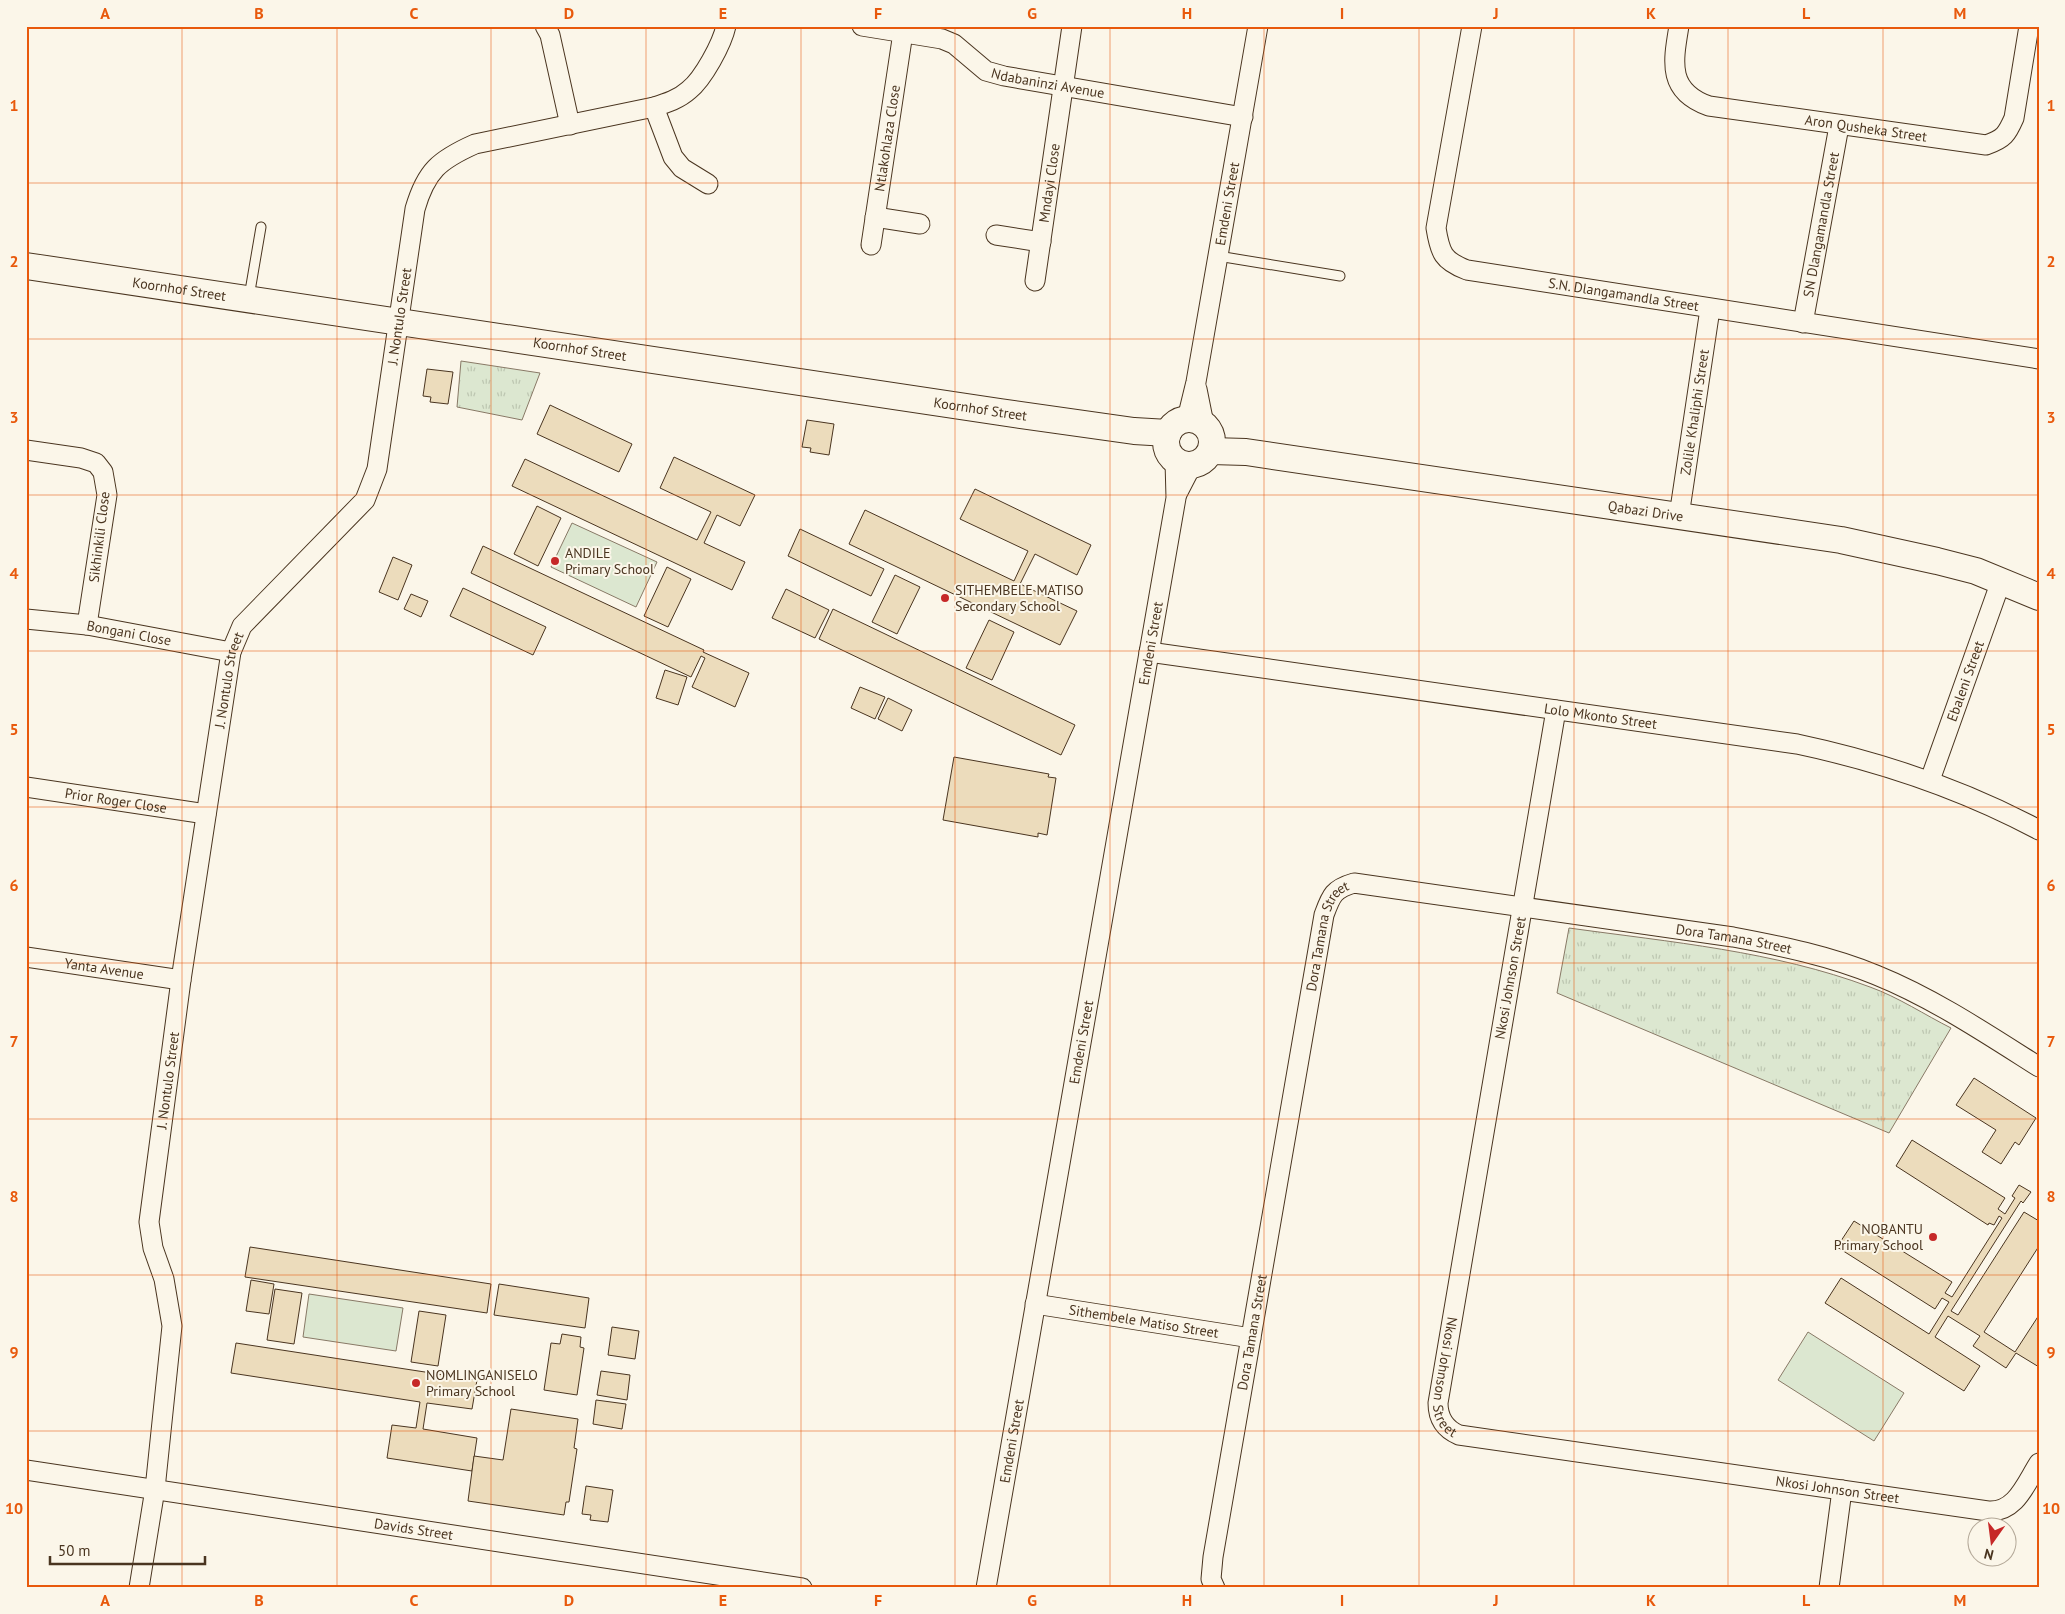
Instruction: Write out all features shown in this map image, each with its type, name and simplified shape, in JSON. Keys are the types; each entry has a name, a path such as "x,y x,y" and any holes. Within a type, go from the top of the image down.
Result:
{"street":[{"path":"546,26 550,35 570,124"},
{"name":"J. Nontulo Street","path":"140,1588 155,1489 172,1326 164,1279 153,1248 149,1222 181,980 231,652 242,626 365,500 376,469 415,209 420,192 428,176 450,155 475,144 654,108 674,100 690,90 716,53 726,26"},
{"name":"Ndabaninzi Avenue","path":"862,26 903,29 949,41 986,71 1243,117"},
{"name":"Mndayi Close","path":"1035,281 1072,26"},
{"name":"Emdeni Street","path":"986,1588 1176,498 1189,442 1196,382 1258,26"},
{"name":"S.N. Dlangamandla Street","path":"1472,26 1436,228 1439,245 1444,256 1454,265 1467,270 2039,359"},
{"name":"Aron Qusheka Street","path":"1679,26 1673,59 1678,82 1684,90 1709,106 1839,126 1986,145 1999,141 2008,131 2014,118 2029,26"},
{"name":"Ntlakohlaza Close","path":"871,245 903,29"},
{"path":"654,108 674,157 682,168 708,184"},
{"name":"SN Dlangamandla Street","path":"1803,323 1839,126"},
{"path":"875,217 920,224"},
{"path":"996,235 1041,242"},
{"name":"Koornhof Street","path":"26,266 1134,431 1189,442"},
{"name":"Zolile Khaliphi Street","path":"1679,516 1710,309"},
{"name":"Qabazi Drive","path":"1189,442 1859,544 1976,571 2039,597"},
{"name":"Sikhinkili Close","path":"26,450 81,458 96,464 103,472 107,495 87,625"},
{"name":"Ebaleni Street","path":"1930,780 2001,581"},
{"name":"Bongani Close","path":"26,619 87,625 231,652"},
{"name":"Lolo Mkonto Street","path":"1150,652 1797,744 1864,759 1930,780 1998,809 2039,830"},
{"name":"Nkosi Johnson Street","path":"1556,710 1438,1403 1438,1412 1441,1420 1452,1432 1459,1435 1995,1512 2014,1502 2039,1462"},
{"name":"Prior Roger Close","path":"26,788 206,814"},
{"name":"Dora Tamana Street","path":"1215,1588 1211,1580 1213,1557 1324,915 1337,889 1354,883 1733,937 1777,945 1875,974 1910,990 1986,1033 2039,1067"},
{"name":"Yanta Avenue","path":"26,957 181,980"},
{"name":"Sithembele Matiso Street","path":"1035,1304 1251,1338"},
{"name":"Davids Street","path":"26,1470 802,1588"},
{"path":"1829,1588 1842,1490"}],"lane":[{"path":"248,300 260,227"},
{"path":"1218,256 1340,276"}],"green space":[{"path":"461,361 540,373 522,420 457,407"},
{"path":"572,523 657,562 636,607 551,567"},
{"path":"1569,928 1721,949 1797,965 1834,975 1880,991 1951,1028 1889,1133 1557,993"},
{"path":"309,1294 403,1308 396,1351 303,1337"},
{"path":"1808,1332 1904,1393 1874,1441 1778,1380"}],"building":[{"path":"427,369 453,372 448,404 430,402 431,397 423,396"},
{"path":"550,405 632,444 619,472 537,434"},
{"path":"807,420 834,424 829,455 810,452 811,448 802,447"},
{"path":"674,457 755,495 740,526 717,515 704,543 745,562 732,590 512,486 525,459 697,540 711,512 660,488"},
{"path":"975,489 1091,545 1077,575 1035,554 1020,584 1077,611 1060,645 849,544 865,510 1014,581 1028,551 960,519"},
{"path":"537,506 561,518 538,566 514,554"},
{"path":"800,529 884,569 871,596 788,556"},
{"path":"483,546 749,673 735,707 692,687 705,658 701,656 691,677 471,573"},
{"path":"393,557 412,565 398,600 379,592"},
{"path":"667,567 691,579 668,627 644,616"},
{"path":"895,575 920,587 897,634 872,622"},
{"path":"463,588 546,627 533,655 450,616"},
{"path":"786,589 829,610 815,638 772,618"},
{"path":"411,594 428,601 421,617 404,609"},
{"path":"833,609 1075,725 1061,755 819,639"},
{"path":"989,620 1014,632 992,680 966,668"},
{"path":"665,670 687,677 678,705 656,698"},
{"path":"860,687 885,697 875,719 851,708"},
{"path":"888,698 912,710 902,731 878,719"},
{"path":"954,757 1049,774 1048,777 1056,778 1047,835 1038,833 1038,837 943,820"},
{"path":"1974,1078 2036,1118 2019,1145 2015,1142 2001,1164 1982,1152 1996,1130 1956,1105"},
{"path":"1912,1140 2005,1198 1998,1209 2005,1214 2015,1198 2012,1196 2019,1185 2031,1192 2023,1203 2021,1201 1951,1311 1958,1315 2024,1212 2039,1221 2039,1246 1984,1332 2015,1352 2039,1315 2039,1367 2016,1353 2006,1368 1973,1346 1980,1336 1948,1316 1935,1337 1980,1366 1964,1391 1825,1303 1841,1278 1929,1334 1949,1302 1942,1298 1935,1309 1837,1247 1854,1221 1952,1282 1945,1293 1952,1297 2002,1218 1999,1216 1994,1225 1989,1223 1988,1225 1896,1166"},
{"path":"250,1247 491,1284 487,1313 245,1277"},
{"path":"251,1280 274,1284 269,1314 246,1311"},
{"path":"499,1284 589,1298 585,1328 494,1315"},
{"path":"275,1289 302,1293 294,1344 267,1340"},
{"path":"419,1311 446,1315 438,1366 411,1362"},
{"path":"612,1327 639,1331 635,1359 608,1355"},
{"path":"562,1334 581,1337 580,1347 584,1348 577,1395 544,1390 551,1343 560,1344"},
{"path":"236,1343 477,1380 472,1409 427,1403 423,1429 477,1438 472,1471 387,1458 392,1425 416,1428 420,1402 231,1373"},
{"path":"601,1371 630,1375 627,1400 597,1395"},
{"path":"596,1400 626,1404 622,1429 593,1424"},
{"path":"511,1409 578,1419 574,1448 577,1449 569,1502 566,1502 564,1515 468,1501 474,1456 503,1460"},
{"path":"586,1486 613,1490 608,1522 590,1520 591,1515 582,1514"}],"place":[{"name":"ANDILE Primary School","path":"555,561"},
{"name":"SITHEMBELE MATISO Secondary School","path":"945,598"},
{"name":"NOBANTU Primary School","path":"1933,1237"},
{"name":"NOMLINGANISELO Primary School","path":"416,1383"}]}
